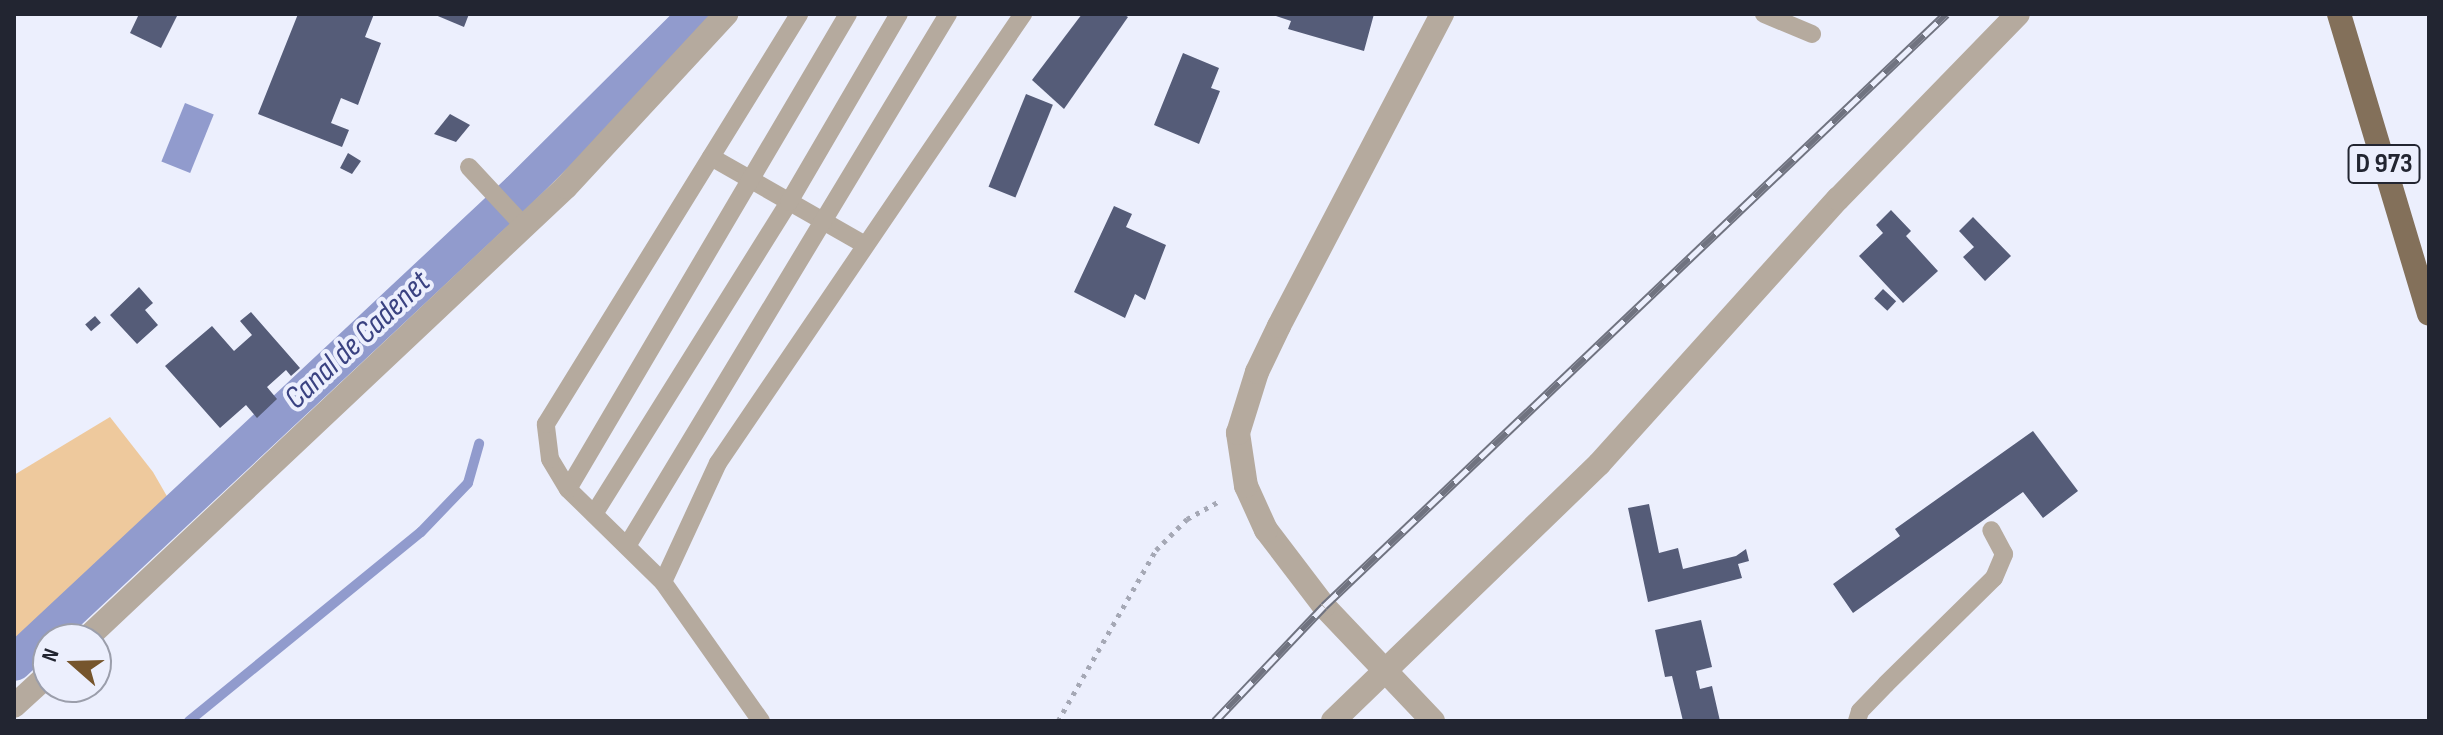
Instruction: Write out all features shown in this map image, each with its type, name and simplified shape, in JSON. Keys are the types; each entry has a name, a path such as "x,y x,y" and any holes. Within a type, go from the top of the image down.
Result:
{"main road":[{"name":"D 973","path":"2340,14 2429,314"}],"street":[{"path":"103,623 566,187 726,14"},
{"path":"1433,721 1324,606 1266,530 1246,486 1238,433 1257,372 1442,14"},
{"path":"1333,721 1599,464 1838,199 2018,14"},
{"path":"14,706 32,690"}],"lane":[{"path":"761,721 663,582 568,489 550,459 546,424 799,14"},
{"path":"568,489 848,14"},
{"path":"594,514 789,202 899,14"},
{"path":"627,546 948,14"},
{"path":"663,582 718,463 1023,14"},
{"path":"1764,14 1812,34"},
{"path":"711,157 865,245"},
{"path":"469,167 523,225"},
{"path":"1857,721 1860,711 1877,693 1994,578 2004,554 1991,530"}],"path":[{"path":"1058,721 1156,550 1187,519 1246,486"}],"shaded area":[{"path":"110,417 153,472 172,505 47,623 32,623 32,637 14,654 14,475"}],"water":[{"path":"185,103 214,115 190,173 161,161"}],"building":[{"path":"139,14 178,14 161,48 130,33"},
{"path":"298,14 374,14 365,37 381,43 358,105 341,98 331,123 349,130 342,147 258,114"},
{"path":"433,14 469,14 464,27"},
{"path":"1082,14 1123,14 1128,17 1064,109 1032,80"},
{"path":"1270,14 1374,14 1364,51 1288,29 1291,21"},
{"path":"1183,53 1219,68 1211,88 1220,91 1199,144 1154,125"},
{"path":"1026,94 1053,105 1015,198 989,187"},
{"path":"450,114 470,125 456,142 434,134"},
{"path":"348,153 361,161 352,174 340,168"},
{"path":"1114,206 1132,214 1126,227 1166,245 1145,300 1135,294 1125,318 1074,292"},
{"path":"1891,210 1911,231 1906,236 1938,271 1903,303 1859,256 1883,233 1876,225"},
{"path":"1973,217 2011,256 1985,281 1963,257 1974,247 1959,231"},
{"path":"139,287 153,303 145,310 158,325 137,344 110,315"},
{"path":"1883,289 1896,301 1887,311 1874,299"},
{"path":"251,312 300,368 291,376 286,370 267,387 277,399 257,418 246,405 220,428 165,366 212,326 234,351 252,335 240,321"},
{"path":"95,316 101,323 91,331 85,325"},
{"path":"2033,431 2078,491 2043,518 2023,492 1853,613 1833,584 1900,536 1895,529"},
{"path":"1649,504 1659,553 1678,548 1683,569 1736,556 1746,549 1749,561 1738,564 1742,578 1648,602 1628,508"},
{"path":"1701,620 1712,667 1696,671 1700,689 1712,686 1720,721 1683,721 1672,676 1665,677 1655,630"}],"waterway":[{"name":"Canal de Cadenet","path":"14,663 519,191 697,14"},
{"path":"189,721 421,532 468,483 479,444"}],"railway":[{"path":"1215,721 1324,606 1946,14"}]}
